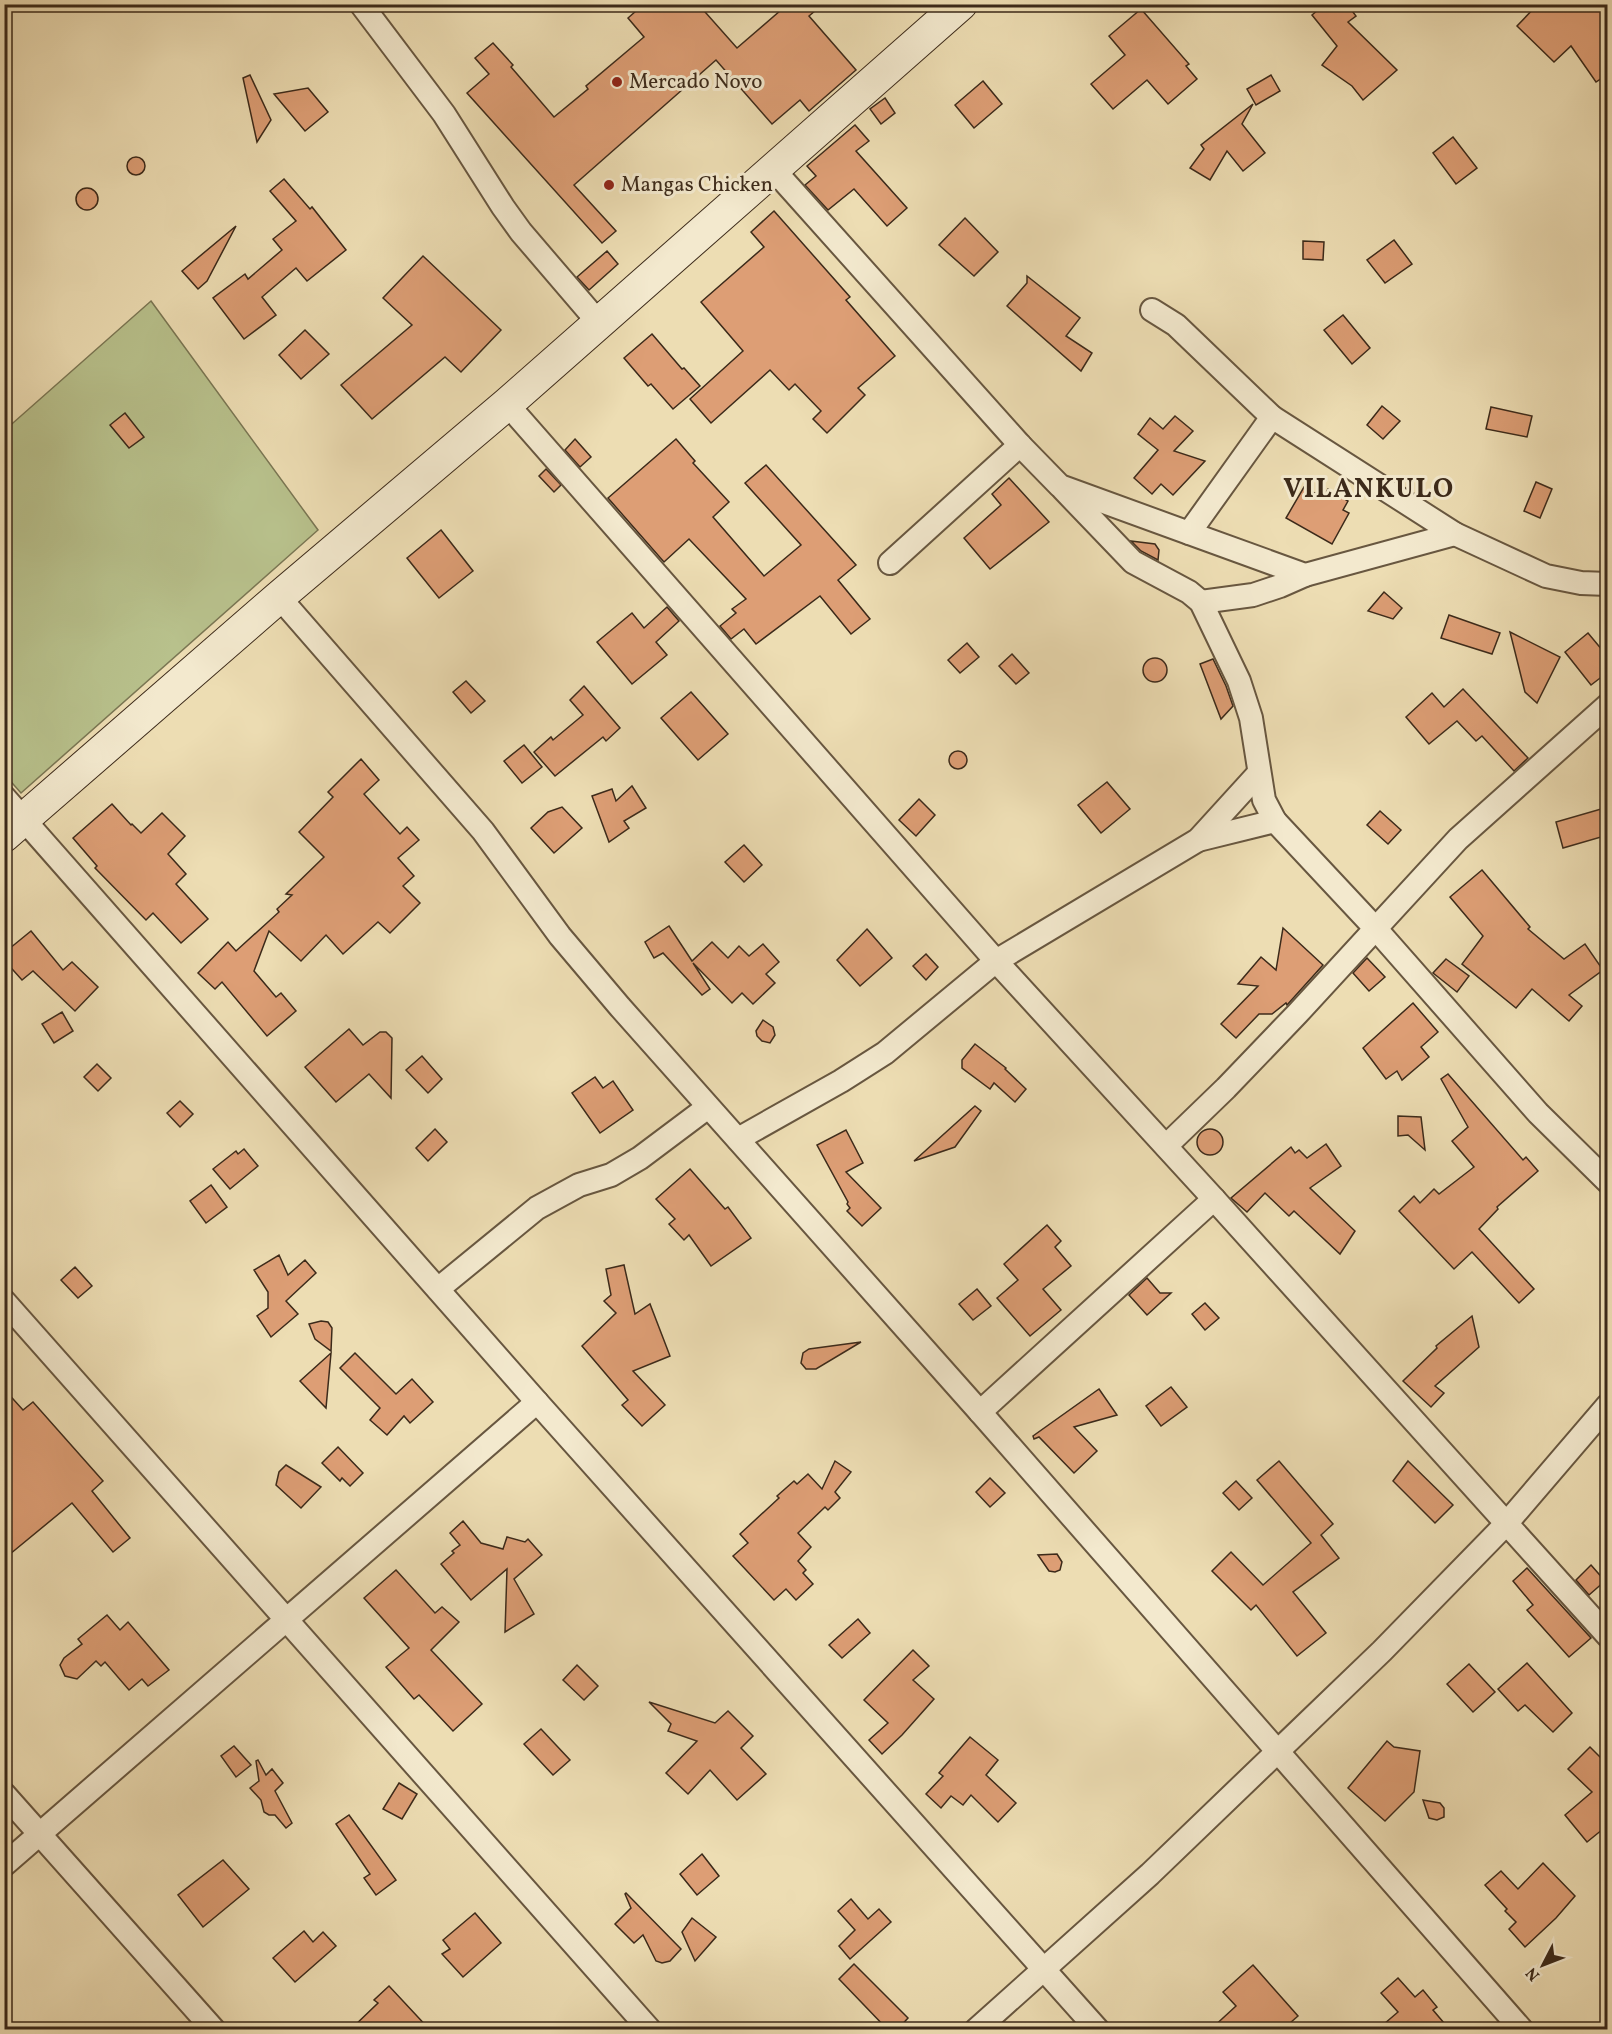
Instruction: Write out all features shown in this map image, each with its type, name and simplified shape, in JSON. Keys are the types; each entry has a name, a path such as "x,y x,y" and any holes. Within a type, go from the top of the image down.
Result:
{"main road":[{"path":"11,818 279,597 507,404 961,4"}],"street":[{"path":"361,4 444,114 502,207 599,323"},
{"path":"774,170 1020,445 1103,533 1134,562 1189,592 1201,602 1239,681 1251,718 1264,800 1275,821 1376,929 1538,1113 1608,1182"},
{"path":"1152,310 1176,326 1272,417 1455,534 1546,576 1581,583 1608,584"},
{"path":"507,404 996,961 1608,1636"},
{"path":"1189,533 1272,417"},
{"path":"890,562 1020,445"},
{"path":"1060,486 1305,574"},
{"path":"1201,602 1253,595 1305,574 1455,534"},
{"path":"279,597 483,831 560,936 620,1007 980,1412 1522,2030"},
{"path":"1166,1146 1226,1088 1458,839 1608,705"},
{"path":"738,1139 841,1082 885,1053 996,961 1198,840 1259,773"},
{"path":"11,818 438,1289 1098,2030"},
{"path":"1198,840 1275,821"},
{"path":"438,1289 537,1208 579,1185 611,1175 640,1158 708,1107"},
{"path":"980,1412 1214,1199"},
{"path":"4,1301 650,2030"},
{"path":"4,1865 537,1402"},
{"path":"976,2030 1150,1874 1382,1651 1506,1524 1608,1405"},
{"path":"4,1794 214,2030"}],"green space":[{"path":"151,301 318,530 21,793 5,775 5,430"}],"building":[{"path":"644,4 698,4 737,48 788,4 823,4 809,16 856,70 809,111 800,100 772,124 716,60 574,185 616,231 602,243 467,93 489,74 475,58 493,43 554,117 588,89 586,86 644,37 628,18"},
{"path":"1325,4 1347,4 1356,16 1348,22 1397,70 1363,100 1352,86 1322,65 1337,46 1312,15"},
{"path":"1538,4 1608,4 1608,36 1601,42 1608,51 1608,74 1596,82 1571,46 1554,62 1517,26"},
{"path":"1141,9 1189,64 1186,66 1197,79 1168,104 1147,80 1113,109 1091,84 1125,55 1109,36"},
{"path":"250,75 271,120 257,142 243,78"},
{"path":"1271,75 1280,91 1256,105 1247,89"},
{"path":"983,81 1002,104 974,128 955,105"},
{"path":"308,88 328,112 305,131 274,94"},
{"path":"885,98 895,113 881,124 870,109"},
{"path":"1253,104 1242,124 1265,153 1243,171 1227,151 1210,180 1190,168 1204,149 1201,145"},
{"path":"855,125 869,141 856,151 907,208 887,226 854,189 828,210 805,185 816,176 807,166"},
{"path":"1453,137 1477,168 1456,184 1433,153"},
{"path":"132,157 140,157 145,162 143,173 132,175 127,170 127,162"},
{"path":"284,179 310,209 312,207 346,250 307,281 296,268 262,297 276,315 244,339 213,298 245,274 248,279 282,250 273,239 296,221 270,191"},
{"path":"87,188 95,191 98,199 95,207 87,210 79,207 76,199 79,191"},
{"path":"774,211 850,297 846,300 895,356 858,388 865,395 827,433 813,419 821,411 795,384 789,390 770,370 711,423 690,399 743,351 701,302 764,247 751,232"},
{"path":"965,218 998,252 974,276 939,245"},
{"path":"236,226 207,281 198,289 182,271"},
{"path":"1394,240 1412,264 1385,283 1367,260"},
{"path":"1303,241 1324,242 1323,260 1303,259"},
{"path":"607,251 618,264 589,290 577,277"},
{"path":"423,256 501,330 461,372 445,357 372,419 341,385 412,325 383,298"},
{"path":"1027,276 1080,318 1066,336 1092,353 1081,371 1007,306 1027,283"},
{"path":"1343,315 1370,348 1352,364 1324,330"},
{"path":"305,330 329,354 301,379 279,355"},
{"path":"652,334 700,386 673,409 651,384 648,386 624,358"},
{"path":"1382,406 1400,421 1383,439 1367,425"},
{"path":"1491,407 1532,416 1527,437 1486,429"},
{"path":"125,413 144,437 129,448 110,425"},
{"path":"1175,416 1193,431 1174,451 1205,461 1173,495 1161,484 1152,494 1134,478 1158,450 1138,434 1150,418 1163,429"},
{"path":"575,439 591,457 580,467 565,450"},
{"path":"676,439 695,461 693,463 729,502 713,517 764,576 801,545 745,483 766,465 856,565 838,580 870,619 851,634 820,596 756,644 744,629 731,639 720,626 736,613 732,609 746,599 689,539 664,562 608,498"},
{"path":"546,469 561,485 554,492 539,476"},
{"path":"1009,478 1049,522 990,569 964,538 1001,505 992,494"},
{"path":"1536,482 1552,489 1540,518 1524,511"},
{"path":"1304,487 1323,498 1328,489 1348,501 1343,510 1349,513 1332,544 1286,518"},
{"path":"441,530 473,571 439,598 407,558"},
{"path":"1131,541 1155,544 1159,550 1158,560 1141,551"},
{"path":"1384,592 1402,608 1393,619 1368,611"},
{"path":"667,607 679,621 656,642 667,655 632,684 597,642 632,613 644,628"},
{"path":"1449,615 1500,633 1492,654 1441,638"},
{"path":"1510,632 1560,657 1537,703 1525,692"},
{"path":"1588,633 1608,657 1608,672 1591,685 1565,652"},
{"path":"967,643 979,657 960,673 948,660"},
{"path":"1012,654 1029,673 1016,684 999,666"},
{"path":"1155,658 1160,659 1166,665 1166,675 1160,681 1155,682 1150,681 1144,675 1143,670 1144,665 1150,659"},
{"path":"1213,659 1233,706 1221,719 1200,664"},
{"path":"466,681 485,701 471,713 453,692"},
{"path":"584,686 620,728 606,741 603,737 555,776 534,752 551,737 553,740 583,715 570,700"},
{"path":"1463,689 1528,758 1514,771 1482,736 1476,741 1457,721 1429,744 1406,717 1432,693 1444,707"},
{"path":"691,692 728,734 698,760 661,718"},
{"path":"524,745 542,767 522,783 504,761"},
{"path":"954,751 962,751 967,756 965,767 954,769 949,764 949,756"},
{"path":"361,759 379,780 364,794 400,834 407,827 419,840 398,858 414,876 403,886 420,903 390,933 378,922 343,954 326,935 301,961 269,931 254,971 276,997 281,993 296,1011 267,1036 222,982 215,989 198,973 228,942 236,951 279,912 277,909 292,895 286,894 324,857 299,832 333,797 328,792"},
{"path":"1107,782 1130,809 1101,833 1078,805"},
{"path":"632,786 646,808 624,821 629,828 609,842 592,796 612,789 616,801"},
{"path":"919,799 935,815 916,836 899,820"},
{"path":"112,804 141,833 162,813 185,836 168,854 186,874 176,884 208,919 181,943 153,913 146,920 95,868 97,866 73,838"},
{"path":"562,807 582,828 554,853 531,828 548,812"},
{"path":"1608,807 1608,835 1563,848 1556,822"},
{"path":"1380,811 1401,830 1388,844 1367,825"},
{"path":"744,845 762,865 744,882 725,862"},
{"path":"1482,870 1530,927 1528,929 1564,959 1585,944 1603,970 1569,995 1582,1006 1569,1021 1532,989 1516,1008 1462,964 1483,936 1450,897"},
{"path":"669,926 692,961 712,942 728,958 739,946 749,956 763,944 779,962 766,974 775,983 753,1004 742,993 732,1003 693,963 710,989 702,995 663,953 654,958 645,942"},
{"path":"1283,928 1323,965 1287,1005 1286,1003 1272,1014 1259,1014 1236,1038 1221,1024 1258,986 1238,984 1261,957 1276,970"},
{"path":"867,929 892,958 860,986 837,960"},
{"path":"31,931 63,970 72,962 98,987 75,1011 33,971 22,980 4,960 4,953"},
{"path":"926,954 938,967 926,980 913,966"},
{"path":"1367,958 1385,977 1369,991 1353,973"},
{"path":"1446,959 1469,976 1457,992 1433,973"},
{"path":"1413,1003 1438,1032 1421,1047 1429,1057 1402,1080 1397,1071 1386,1079 1363,1048"},
{"path":"62,1012 73,1031 54,1043 42,1024"},
{"path":"763,1020 773,1027 775,1035 770,1043 762,1041 757,1036 756,1031"},
{"path":"349,1029 363,1045 380,1032 386,1032 392,1038 391,1098 369,1074 336,1102 305,1067"},
{"path":"975,1044 1006,1068 1026,1089 1015,1102 994,1083 990,1089 962,1068 962,1060"},
{"path":"422,1056 442,1079 428,1093 406,1070"},
{"path":"97,1064 111,1078 98,1091 84,1077"},
{"path":"1448,1074 1523,1160 1526,1157 1538,1171 1497,1207 1498,1209 1479,1229 1534,1289 1519,1303 1472,1252 1454,1269 1399,1211 1414,1196 1420,1203 1434,1189 1439,1194 1474,1167 1452,1141 1468,1127 1441,1079"},
{"path":"595,1077 603,1088 613,1081 633,1110 600,1133 572,1093"},
{"path":"180,1101 193,1114 180,1127 167,1113"},
{"path":"975,1106 981,1111 955,1147 914,1161"},
{"path":"1398,1116 1421,1117 1425,1150 1408,1135 1398,1136"},
{"path":"435,1129 447,1142 428,1161 416,1148"},
{"path":"1210,1129 1219,1133 1223,1142 1219,1151 1210,1155 1201,1151 1197,1142 1201,1133"},
{"path":"846,1130 863,1163 846,1172 881,1208 862,1226 847,1211 850,1208 848,1202 817,1145"},
{"path":"1326,1144 1341,1166 1310,1188 1355,1231 1340,1254 1294,1211 1289,1216 1265,1193 1247,1212 1231,1198 1291,1147 1295,1153 1299,1150 1307,1158"},
{"path":"244,1149 258,1166 230,1189 213,1169 236,1151 238,1154"},
{"path":"690,1169 725,1209 728,1207 751,1238 711,1266 689,1235 684,1240 669,1224 675,1219 656,1199"},
{"path":"211,1185 227,1207 206,1223 190,1201"},
{"path":"1047,1225 1061,1241 1055,1247 1071,1266 1043,1289 1061,1310 1030,1336 997,1298 1018,1280 1004,1264"},
{"path":"279,1255 288,1275 305,1260 316,1273 286,1301 298,1314 271,1337 257,1316 268,1308 268,1292 254,1270"},
{"path":"624,1265 635,1314 650,1304 670,1356 633,1371 665,1405 642,1426 622,1405 628,1400 582,1346 616,1313 604,1301 611,1295 606,1269"},
{"path":"75,1267 92,1286 78,1298 61,1280"},
{"path":"1147,1278 1160,1293 1171,1293 1147,1315 1129,1295"},
{"path":"977,1289 991,1306 973,1320 959,1304"},
{"path":"1205,1303 1219,1318 1205,1330 1192,1314"},
{"path":"1472,1316 1479,1347 1435,1386 1444,1393 1431,1407 1403,1381 1437,1348 1436,1346"},
{"path":"328,1322 332,1328 331,1351 315,1339 309,1324"},
{"path":"861,1342 816,1369 806,1369 801,1363 803,1353 809,1349"},
{"path":"331,1353 326,1408 300,1381"},
{"path":"355,1353 396,1394 412,1379 433,1402 410,1423 404,1416 387,1435 370,1420 380,1408 340,1368"},
{"path":"1171,1387 1187,1407 1161,1426 1146,1406"},
{"path":"4,1389 23,1410 33,1402 103,1481 92,1491 130,1538 113,1552 72,1503 4,1559"},
{"path":"1099,1389 1117,1415 1074,1427 1097,1451 1074,1473 1039,1437 1034,1439 1033,1436"},
{"path":"338,1447 363,1473 350,1486 342,1478 340,1481 322,1463"},
{"path":"835,1461 851,1472 835,1492 840,1498 828,1510 825,1507 798,1533 811,1547 798,1561 806,1570 803,1573 813,1584 796,1600 786,1589 774,1600 733,1556 748,1543 740,1534 794,1481 797,1484 808,1474 822,1489"},
{"path":"1279,1461 1333,1524 1321,1535 1339,1558 1293,1592 1326,1633 1297,1656 1256,1605 1251,1610 1212,1571 1231,1552 1263,1585 1311,1543 1257,1480"},
{"path":"1408,1461 1453,1505 1435,1523 1393,1481"},
{"path":"286,1465 321,1487 301,1508 276,1485 279,1472"},
{"path":"990,1478 1005,1493 990,1507 976,1492"},
{"path":"1236,1481 1252,1498 1239,1510 1223,1493"},
{"path":"463,1521 481,1543 503,1549 507,1537 525,1542 528,1539 542,1555 514,1579 534,1614 505,1632 507,1569 471,1600 441,1564 460,1545 450,1533"},
{"path":"1057,1554 1062,1562 1060,1570 1055,1572 1049,1571 1038,1555"},
{"path":"1591,1565 1605,1581 1589,1595 1576,1580"},
{"path":"1527,1568 1591,1638 1569,1657 1527,1610 1533,1605 1513,1581"},
{"path":"396,1570 435,1613 442,1607 459,1622 431,1650 482,1704 453,1731 419,1695 414,1699 386,1667 409,1648 364,1598"},
{"path":"107,1615 120,1630 128,1622 169,1670 148,1686 142,1679 129,1690 105,1662 101,1666 96,1661 77,1679 65,1676 60,1665 64,1658 82,1644 78,1639"},
{"path":"858,1619 870,1633 842,1658 829,1645"},
{"path":"913,1650 929,1666 913,1680 934,1699 882,1754 869,1740 888,1723 864,1700"},
{"path":"1527,1663 1572,1713 1553,1732 1525,1705 1518,1711 1498,1689"},
{"path":"1469,1664 1495,1692 1473,1712 1447,1684"},
{"path":"577,1665 598,1686 584,1700 563,1680"},
{"path":"649,1702 715,1723 728,1711 753,1736 741,1748 766,1774 737,1800 710,1770 688,1794 666,1773 697,1741 668,1731 671,1724"},
{"path":"541,1729 570,1760 553,1775 524,1744"},
{"path":"970,1737 998,1760 986,1775 1016,1803 998,1822 971,1795 963,1805 951,1796 941,1808 926,1794 943,1776 939,1773"},
{"path":"1387,1741 1394,1747 1420,1751 1414,1792 1385,1821 1348,1788"},
{"path":"234,1746 251,1765 236,1777 221,1756"},
{"path":"1590,1747 1608,1765 1608,1825 1587,1842 1565,1815 1592,1792 1568,1769"},
{"path":"258,1760 266,1775 272,1769 283,1783 275,1791 292,1823 286,1828 275,1815 264,1812 261,1800 250,1788 259,1781 256,1761"},
{"path":"399,1783 417,1794 402,1819 383,1809"},
{"path":"1423,1800 1440,1803 1444,1808 1444,1817 1437,1820 1429,1818"},
{"path":"349,1815 396,1880 376,1895 364,1878 370,1874 336,1824"},
{"path":"702,1854 719,1876 697,1895 680,1874"},
{"path":"223,1860 249,1889 203,1927 178,1895"},
{"path":"1543,1863 1575,1896 1556,1918 1525,1947 1509,1929 1516,1922 1485,1885 1501,1871 1518,1889"},
{"path":"626,1893 681,1949 670,1961 662,1963 656,1961 643,1935 634,1943 615,1924 631,1908"},
{"path":"851,1899 868,1919 879,1909 891,1922 850,1959 839,1946 855,1930 838,1911"},
{"path":"475,1913 501,1943 463,1977 442,1954 450,1949 443,1940"},
{"path":"692,1918 716,1937 695,1961 682,1932"},
{"path":"304,1931 313,1942 323,1932 336,1946 295,1982 273,1958"},
{"path":"854,1964 908,2018 897,2030 888,2030 839,1979"},
{"path":"1253,1965 1298,2016 1282,2030 1210,2030 1236,2006 1223,1992"},
{"path":"1398,1978 1415,1997 1423,1990 1437,2007 1433,2010 1450,2030 1377,2030 1398,2012 1381,1993"},
{"path":"389,1986 430,2030 350,2030 378,2003 374,2000"}],"place":[{"name":"Mercado Novo","path":"617,82"},
{"name":"Mangas Chicken","path":"609,185"}],"district":[{"name":"VILANKULO","path":"1369,490"}]}
